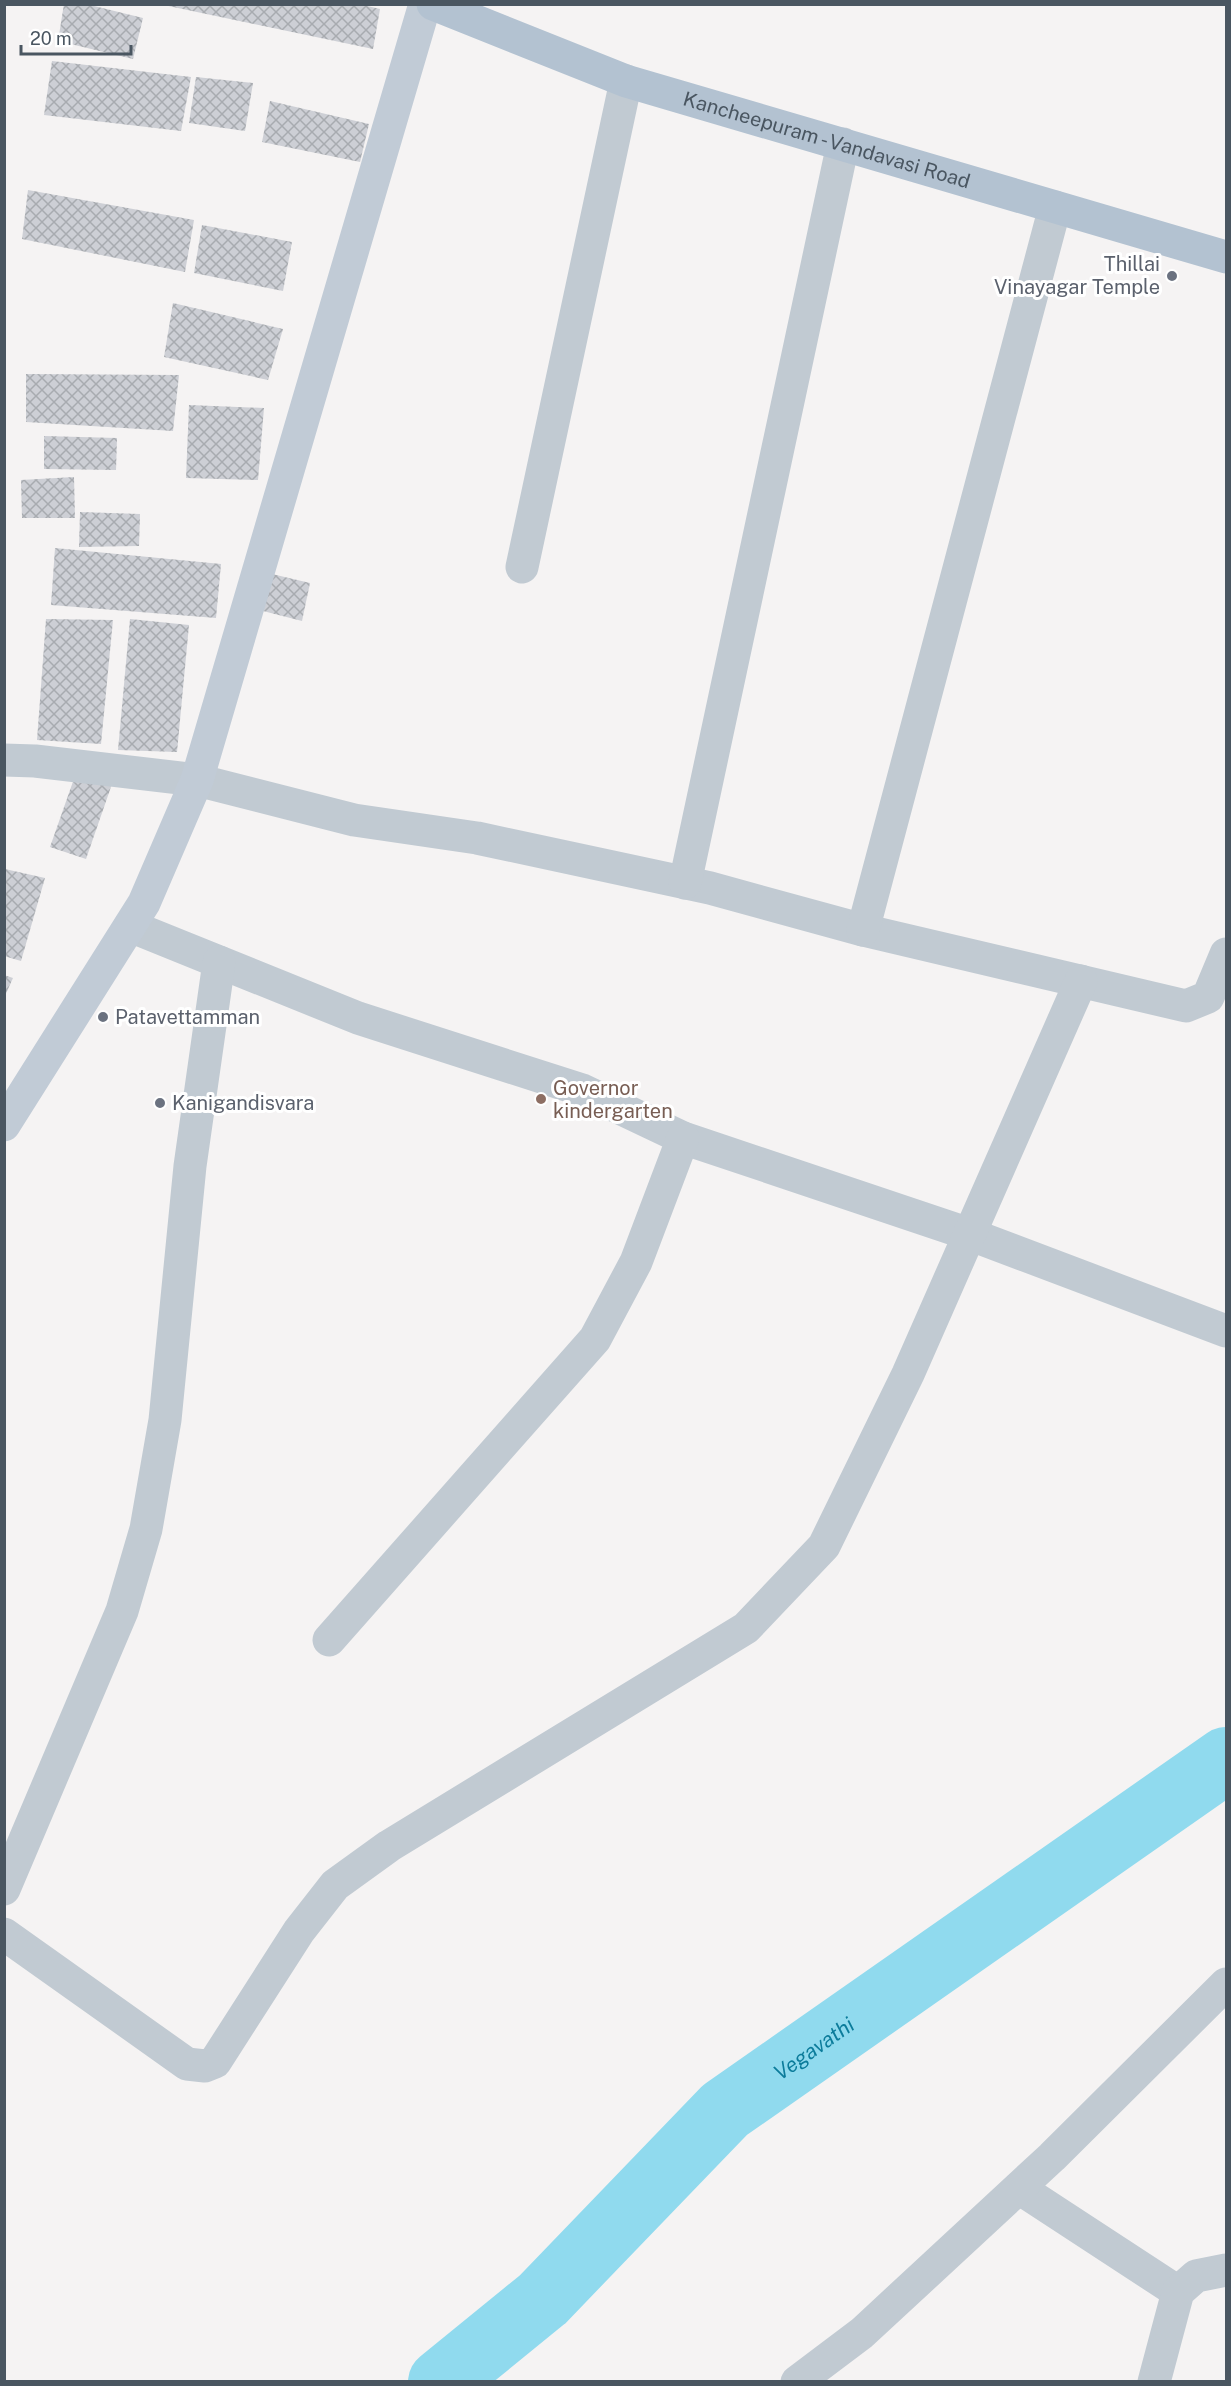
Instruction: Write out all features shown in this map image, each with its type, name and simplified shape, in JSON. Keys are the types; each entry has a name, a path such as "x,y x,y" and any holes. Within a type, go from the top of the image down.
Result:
{"main road":[{"path":"4,1125 144,903 197,780 425,4"},
{"name":"Kancheepuram - Vandavasi Road","path":"433,4 626,81 1227,257"}],"street":[{"path":"522,567 626,81"},
{"path":"685,883 843,144"},
{"path":"863,930 1055,207"},
{"path":"4,760 35,761 197,780 354,820 477,838 710,888 863,930 1186,1006 1217,1001 1227,954"},
{"path":"130,926 358,1018 582,1090 683,1138 969,1234 1227,1331"},
{"path":"4,1889 122,1611 146,1528 165,1420 190,1166 219,962"},
{"path":"4,1934 187,2064 205,2066 215,2062 299,1931 335,1885 389,1846 746,1628 824,1546 908,1374 1081,981"},
{"path":"329,1640 595,1339 636,1262 683,1138"},
{"path":"797,2382 862,2333 1019,2188 1227,1984"},
{"path":"1019,2188 1178,2292"},
{"path":"1154,2382 1178,2292 1196,2276 1227,2270"}],"building":[{"path":"64,4 86,4 143,18 133,59 58,41"},
{"path":"159,4 359,4 380,9 373,49"},
{"path":"52,61 191,77 181,131 44,115"},
{"path":"196,77 253,83 245,131 189,123"},
{"path":"270,101 369,124 360,162 262,142"},
{"path":"28,190 194,220 185,272 22,239"},
{"path":"202,225 292,242 283,291 194,273"},
{"path":"173,303 283,329 268,380 164,357"},
{"path":"26,374 179,375 173,431 26,422"},
{"path":"189,405 264,408 258,480 186,478"},
{"path":"44,436 117,438 116,470 44,469"},
{"path":"74,477 75,518 22,518 21,480"},
{"path":"80,512 140,514 139,546 79,547"},
{"path":"55,548 221,564 216,618 51,605"},
{"path":"272,574 310,583 302,621 263,611"},
{"path":"46,619 113,620 101,744 37,740"},
{"path":"130,619 189,625 177,752 118,750"},
{"path":"76,773 112,784 86,859 50,847"},
{"path":"5,869 45,878 21,961 4,956"},
{"path":"4,975 13,978 4,998"}],"waterway":[{"name":"Vegavathi","path":"441,2382 543,2299 725,2110 1226,1760"}],"place":[{"name":"Thillai Vinayagar Temple","path":"1172,276"},
{"name":"Patavettamman","path":"103,1017"},
{"name":"Governor kindergarten","path":"541,1099"},
{"name":"Kanigandisvara","path":"160,1103"}]}
